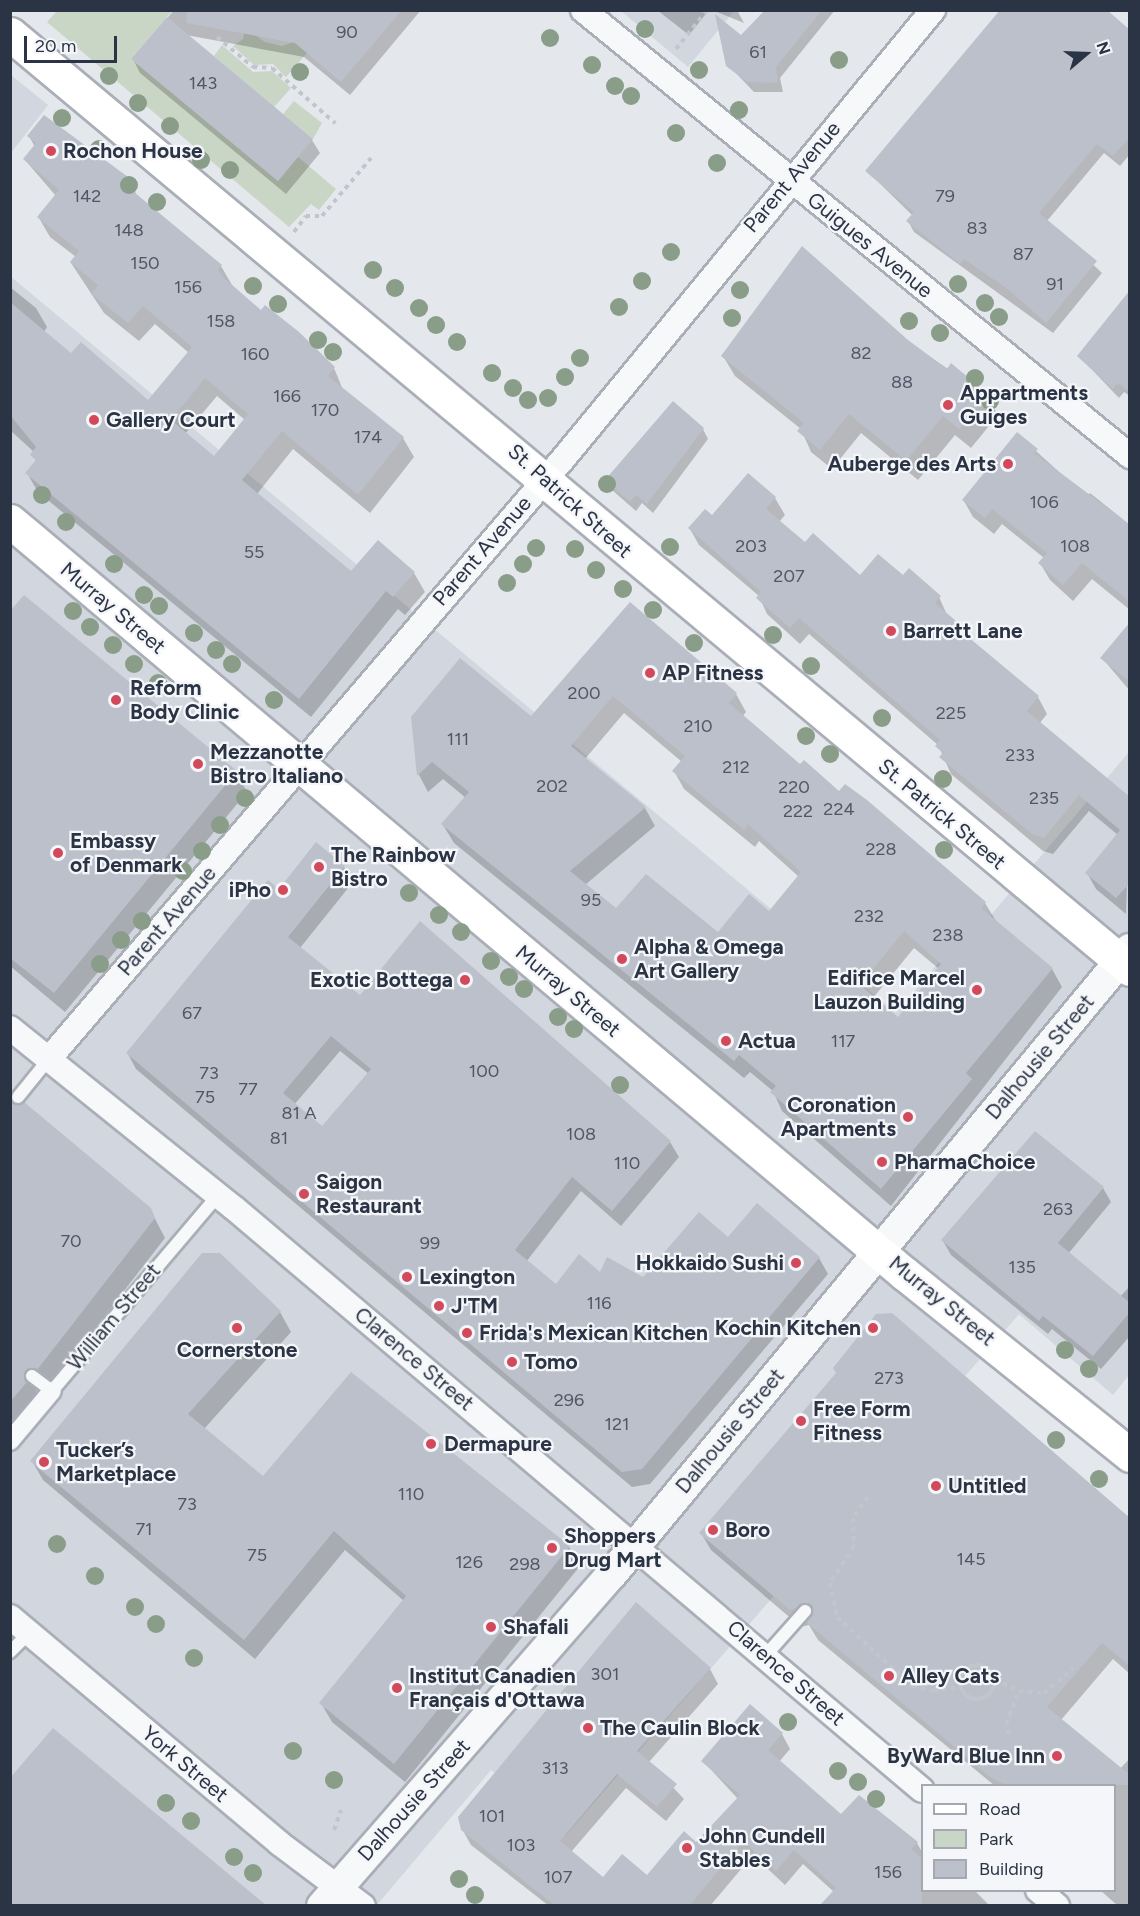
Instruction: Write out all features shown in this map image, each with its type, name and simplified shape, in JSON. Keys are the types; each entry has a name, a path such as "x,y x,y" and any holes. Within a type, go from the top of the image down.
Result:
{"main road":[{"name":"St. Patrick Street","path":"10,34 1126,960"},
{"name":"Murray Street","path":"10,521 298,766 882,1253 1130,1455"}],"street":[{"name":"Guigues Avenue","path":"583,10 1130,456"},
{"name":"Parent Avenue","path":"48,1060 544,479 933,10"},
{"name":"Dalhousie Street","path":"330,1896 635,1545 1126,960"},
{"name":"Clarence Street","path":"10,1028 218,1195 766,1655 921,1789"},
{"name":"William Street","path":"10,1440 52,1391"},
{"name":"York Street","path":"20,1625 330,1896 363,1905"},
{"path":"1041,1892 1057,1905"}],"lane":[{"path":"18,1097 48,1060"},
{"name":"William Street","path":"52,1391 218,1195"},
{"path":"32,1376 52,1391"},
{"path":"766,1655 805,1611"},
{"path":"10,1652 20,1625"}],"path":[{"path":"670,57 706,10"},
{"path":"217,37 253,68 272,68 335,123"},
{"path":"288,239 306,216 322,216 371,158"},
{"path":"868,1497 853,1518 854,1546 830,1584 837,1617 912,1686 933,1691 958,1687 979,1700 989,1694 995,1679"},
{"path":"958,1687 962,1674 973,1666 982,1666 995,1679 1019,1691 1055,1689 1072,1669"},
{"path":"1009,1734 1006,1724 1019,1691"},
{"path":"334,1830 341,1810"}],"shaded area":[{"path":"621,11 734,11 688,67"},
{"path":"11,75 48,105 11,153"},
{"path":"10,276 896,1013 950,949 958,954 1129,752 1129,1375 1113,1395 1019,1314 566,1835 491,1770 377,1905 11,1905"}],"green space":[{"path":"57,11 172,11 131,59 278,181 298,157 336,189 319,210 311,204 289,227 47,22"},
{"path":"245,28 265,42 282,46 299,40 314,45 286,77 273,64 254,65 233,46 243,39"},
{"path":"222,45 253,72 272,71 291,88 274,107 214,56"},
{"path":"294,101 322,123 313,139 283,114"}],"building":[{"path":"187,10 402,10 341,82 295,43 186,23"},
{"path":"765,10 822,10 776,67 778,83 747,82 726,66 715,14 741,35"},
{"path":"1000,10 1107,10 1130,30 1130,137 1113,156 1097,144 1039,213 1097,261 1046,323 1009,290 964,259 960,264 906,221 914,212 865,171"},
{"path":"167,17 313,139 278,181 131,59"},
{"path":"44,115 128,177 123,183 222,265 218,270 225,279 261,310 265,305 299,332 335,367 328,376 404,437 358,495 282,431 242,480 351,571 378,540 415,572 393,597 386,591 299,699 25,473 36,460 30,455 36,447 10,415 10,302 71,353 81,342 148,400 192,347 143,306 128,323 91,294 98,285 70,262 79,251 37,217 59,190 23,159 36,143 27,136","holes":["205,378 248,414 214,456 171,420"]},
{"path":"802,246 908,340 947,369 951,363 988,394 959,429 943,416 906,461 849,414 820,450 797,431 804,423 721,356"},
{"path":"1130,290 1130,392 1118,383 1113,389 1077,356"},
{"path":"673,401 704,428 647,504 636,495 630,502 605,480"},
{"path":"1017,432 1038,449 1034,453 1130,525 1130,602 1082,563 1063,585 1038,563 1047,553 992,509 985,518 962,500"},
{"path":"748,473 776,497 766,509 805,542 813,533 860,575 878,554 903,575 909,568 941,596 935,603 970,633 967,636 1039,696 1027,711 1130,797 1130,883 1116,898 1085,873 1120,830 1079,795 1044,838 1032,834 939,757 943,753 935,746 940,740 799,618 790,628 756,598 761,592 688,528 705,509 712,515"},
{"path":"24,595 237,771 54,993 10,958 10,611"},
{"path":"630,602 737,693 729,703 800,764 804,760 839,791 845,784 867,800 986,902 981,908 1053,968 966,1073 972,1079 881,1189 770,1092 776,1086 739,1055 734,1061 441,824 469,792 432,762 417,776 411,717 460,658 531,716","holes":["613,696 685,756 672,771 744,830 748,824 801,872 769,911 749,894 718,932 646,874 616,908 570,871 646,807 571,746","904,931 941,964 898,1017 860,985"]},
{"path":"1130,622 1130,682 1100,658"},
{"path":"316,842 345,866 288,937 360,995 420,921 671,1141 612,1211 572,1177 515,1250 556,1284 579,1254 600,1272 607,1257 643,1277 699,1212 728,1237 757,1203 820,1257 642,1469 622,1472 126,1053 268,880 279,889","holes":["331,1036 371,1069 322,1126 283,1093"]},
{"path":"10,1100 24,1102 151,1208 155,1218 37,1370 26,1371 27,1382 10,1402"},
{"path":"1035,1131 1104,1187 1058,1243 1130,1303 1130,1312 1093,1356 1043,1316 1039,1321 941,1240"},
{"path":"202,1253 220,1253 281,1311 188,1414 263,1476 351,1372 570,1546 394,1764 319,1703 406,1596 334,1531 244,1640 30,1461"},
{"path":"892,1313 1130,1518 1130,1666 1102,1643 1047,1707 1130,1775 1130,1785 1004,1784 990,1777 806,1622 813,1613 810,1604 790,1610 699,1533 836,1373 833,1368 876,1314"},
{"path":"636,1602 711,1668 637,1751 677,1784 657,1807 617,1774 560,1841 603,1877 622,1854 647,1875 684,1831 696,1842 740,1795 701,1761 750,1704 783,1733 768,1750 841,1814 859,1795 918,1842 911,1849 921,1857 922,1905 820,1905 836,1888 794,1850 776,1871 743,1841 690,1905 554,1905 461,1830 458,1817"},
{"path":"53,1728 266,1905 10,1905 10,1778"}],"place":[{"name":"Rochon House","path":"51,151"},
{"name":"Appartments Guiges","path":"948,405"},
{"name":"Gallery Court","path":"94,420"},
{"name":"Auberge des Arts","path":"1008,464"},
{"name":"Barrett Lane","path":"891,631"},
{"name":"AP Fitness","path":"650,673"},
{"name":"Reform Body Clinic","path":"116,700"},
{"name":"Mezzanotte Bistro Italiano","path":"198,764"},
{"name":"Embassy of Denmark","path":"58,853"},
{"name":"The Rainbow Bistro","path":"319,867"},
{"name":"iPho","path":"283,890"},
{"name":"Alpha & Omega Art Gallery","path":"622,959"},
{"name":"Exotic Bottega","path":"465,980"},
{"name":"Edifice Marcel Lauzon Building","path":"977,990"},
{"name":"Actua","path":"726,1041"},
{"name":"Coronation Apartments","path":"908,1117"},
{"name":"PharmaChoice","path":"882,1162"},
{"name":"Saigon Restaurant","path":"304,1194"},
{"name":"Hokkaido Sushi","path":"796,1263"},
{"name":"Lexington","path":"407,1277"},
{"name":"J'TM","path":"439,1306"},
{"name":"Cornerstone","path":"237,1328"},
{"name":"Kochin Kitchen","path":"873,1328"},
{"name":"Frida's Mexican Kitchen","path":"467,1333"},
{"name":"Tomo","path":"512,1362"},
{"name":"Free Form Fitness","path":"801,1421"},
{"name":"Dermapure","path":"431,1444"},
{"name":"Tucker’s Marketplace","path":"44,1462"},
{"name":"Untitled","path":"936,1486"},
{"name":"Boro","path":"713,1530"},
{"name":"Shoppers Drug Mart","path":"552,1548"},
{"name":"Shafali","path":"491,1627"},
{"name":"Alley Cats","path":"889,1676"},
{"name":"Institut Canadien Français d'Ottawa","path":"397,1688"},
{"name":"The Caulin Block","path":"588,1728"},
{"name":"ByWard Blue Inn","path":"1057,1756"},
{"name":"John Cundell Stables","path":"687,1848"}]}
